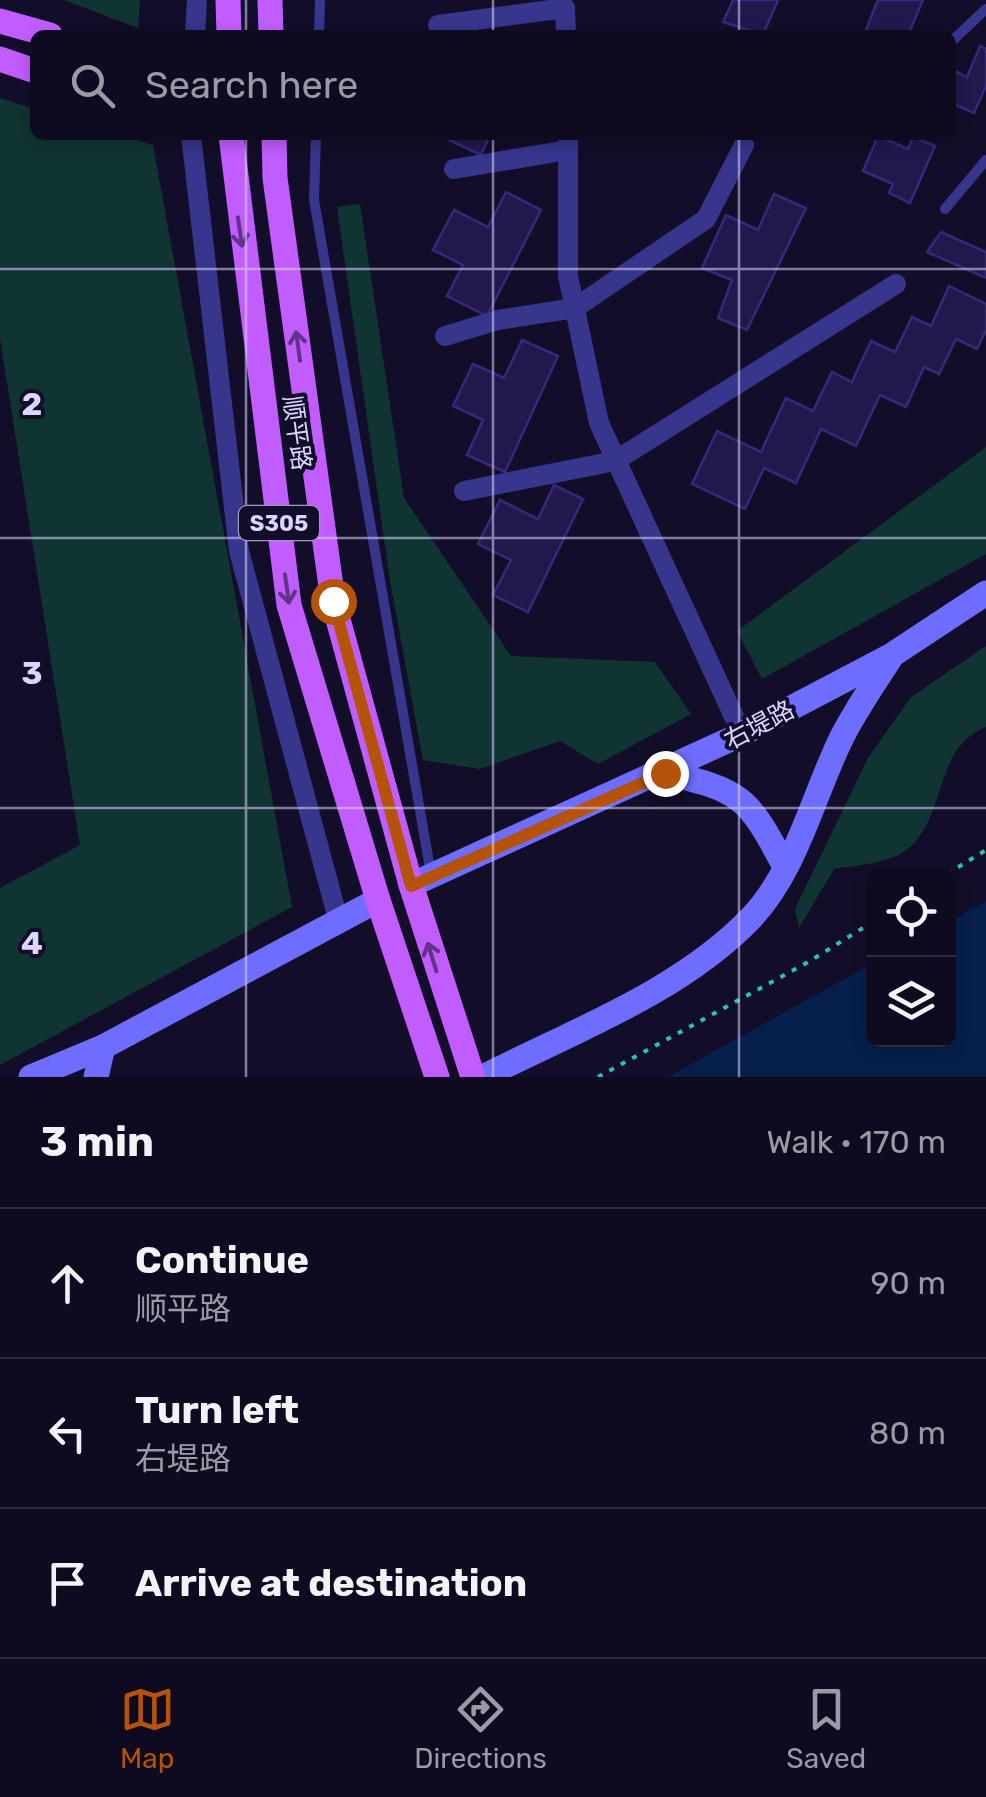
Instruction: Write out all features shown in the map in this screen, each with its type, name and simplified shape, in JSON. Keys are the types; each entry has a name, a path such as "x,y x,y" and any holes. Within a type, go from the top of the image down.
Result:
{"main road":[{"path":"228,0 229,30"},
{"path":"270,0 271,30"},
{"path":"0,20 33,30"},
{"path":"0,59 30,68"},
{"name":"顺平路","path":"231,140 289,605 378,900 438,1077"},
{"name":"顺平路","path":"274,140 275,178 333,601 421,881 454,1029 473,1077"},
{"name":"右堤路","path":"421,881 665,773 742,734 892,655 986,593"},
{"path":"483,1077 678,975 753,916 784,865 844,733 892,655"},
{"path":"665,773 724,786 756,812 784,865"},
{"path":"31,1077 103,1047 378,900"},
{"path":"96,1077 103,1047"}],"street":[{"path":"195,30 197,0"},
{"path":"438,24 565,8 566,30"},
{"path":"192,140 239,551 338,919"},
{"path":"454,169 568,142 568,276 599,422 742,734"},
{"path":"446,336 498,320 575,308 706,218 744,145"},
{"path":"464,491 615,461 896,284"}],"lane":[{"path":"319,30 320,0"},
{"path":"956,37 986,10"},
{"path":"316,140 314,200 421,881"},
{"path":"945,209 986,160"}],"path":[{"path":"956,869 986,850"},
{"path":"598,1077 810,962 866,926"}],"green space":[{"path":"64,0 140,0 138,28"},
{"path":"0,98 30,107 30,140 137,140 153,145 292,907 0,1065 0,888 80,845 0,338"},
{"path":"360,204 404,498 511,656 655,662 691,714 598,764 560,741 480,769 423,760 390,581 337,207"},
{"path":"986,447 986,554 762,679 737,631"},
{"path":"986,646 986,727 957,750 921,834 909,848 892,857 834,869 799,928 795,909 868,758 911,697"}],"water":[{"path":"986,901 986,1077 668,1077 866,967 866,1047 956,1047 956,918"}],"building":[{"path":"733,0 778,0 765,30 748,30 723,22"},
{"path":"878,0 923,0 910,30 866,30"},
{"path":"980,46 986,49 986,86 974,113 956,105 956,72 967,77"},
{"path":"449,140 488,140 481,155"},
{"path":"876,140 908,149 912,140 935,146 910,203 889,193 893,184 863,171"},
{"path":"506,192 541,210 487,316 447,296 463,265 433,250 454,210 488,227"},
{"path":"774,194 806,208 747,330 718,318 732,280 702,268 726,215 758,230"},
{"path":"941,232 986,252 986,278 927,252"},
{"path":"949,286 986,304 986,330 977,349 956,339 939,374 924,367 906,407 880,395 856,446 821,429 796,483 764,468 745,509 692,484 717,431 761,452 786,398 813,411 832,372 852,382 871,341 895,352 912,317 931,326"},
{"path":"522,340 558,356 505,472 467,455 483,420 453,406 473,364 504,378"},
{"path":"554,485 583,499 528,612 493,595 511,560 478,544 500,500 538,519"}],"route":[{"path":"333,601 411,886 665,773"}]}
